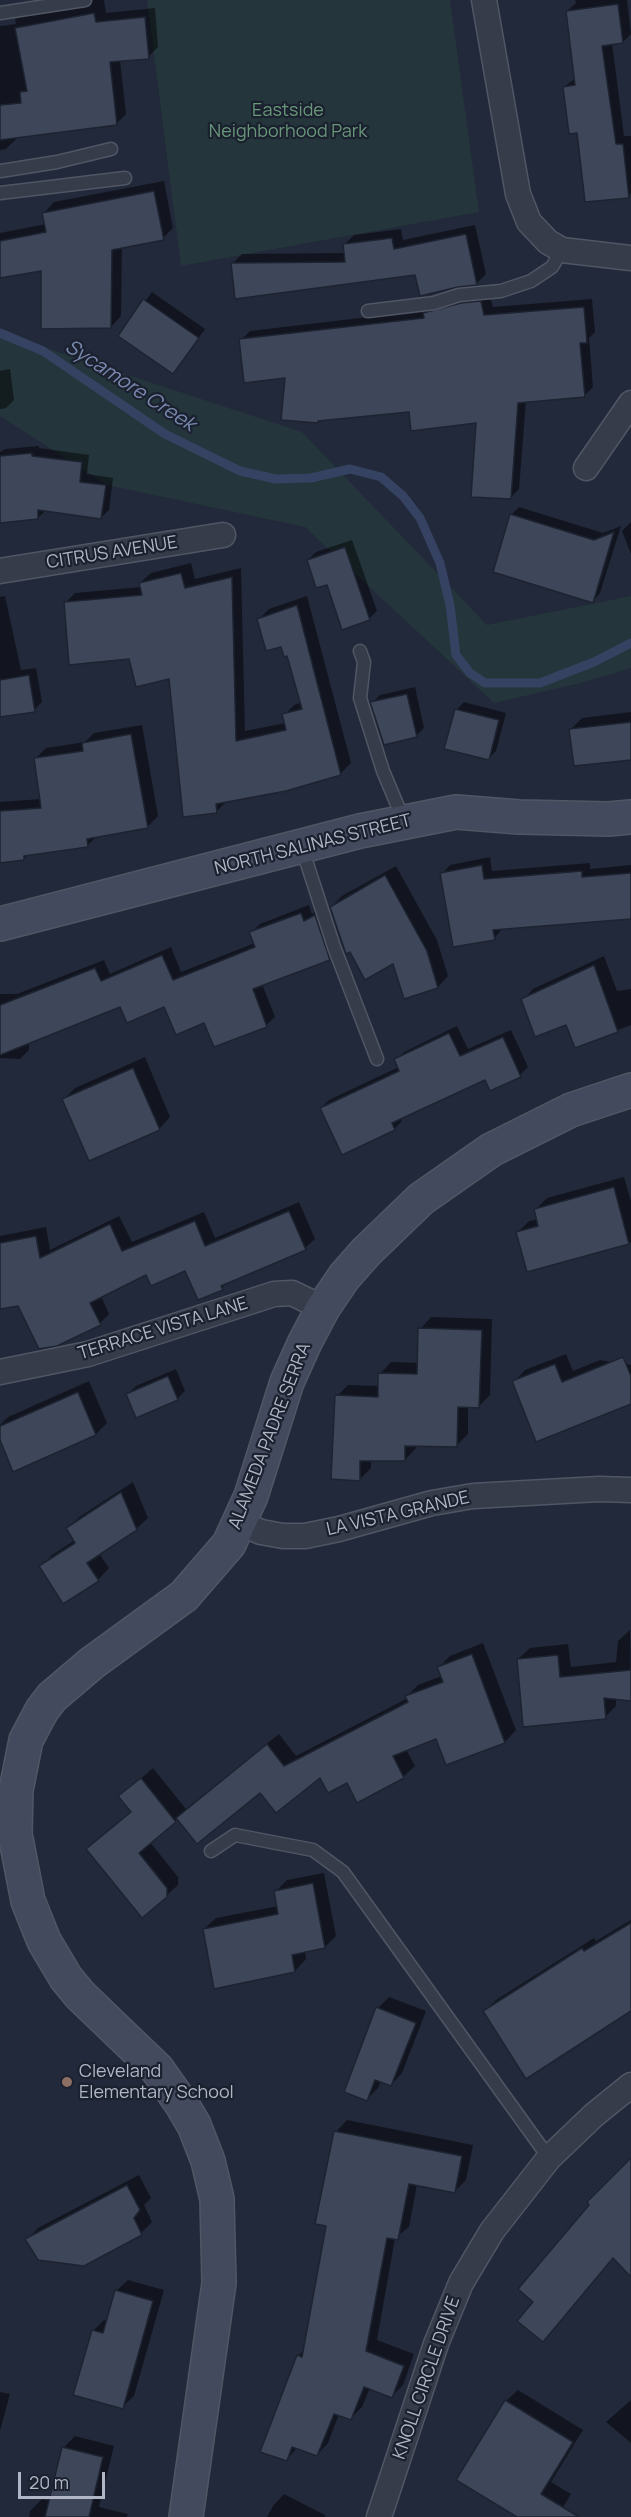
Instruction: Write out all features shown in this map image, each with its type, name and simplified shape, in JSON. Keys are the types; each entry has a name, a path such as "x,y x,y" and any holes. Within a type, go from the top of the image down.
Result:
{"street":[{"path":"484,0 523,210 538,232 548,242 562,250 631,258"},
{"path":"586,468 631,403"},
{"name":"CITRUS AVENUE","path":"0,571 223,535"},
{"name":"NORTH SALINAS STREET","path":"0,924 360,831 456,812 519,817 609,819 631,817"},
{"name":"ALAMEDA PADRE SERRA","path":"186,2517 219,2283 217,2199 208,2161 194,2125 167,2082 80,1995 66,1978 44,1941 28,1901 15,1834 16,1790 26,1740 42,1710 52,1697 92,1663 184,1596 224,1550 240,1523 251,1496 287,1382 323,1308 344,1277 421,1199 467,1166 544,1122 631,1090"},
{"name":"TERRACE VISTA LANE","path":"0,1372 88,1354 274,1294 292,1293 323,1308"},
{"name":"LA VISTA GRANDE","path":"240,1523 261,1532 283,1536 305,1536 339,1530 432,1503 473,1496 598,1488 631,1490"},
{"name":"KNOLL CIRCLE DRIVE","path":"379,2517 436,2344 461,2283 492,2231 549,2158 594,2115 631,2085"}],"lane":[{"path":"0,13 85,0"},
{"path":"0,171 57,162 111,149"},
{"path":"0,194 125,178"},
{"path":"369,311 434,303 459,295 501,291 531,281 552,267 562,250"},
{"path":"360,651 364,662 360,698 383,771 405,822"},
{"path":"302,846 334,946 377,1059"},
{"path":"211,1851 235,1835 313,1850 343,1872 549,2158"}],"green space":[{"name":"Eastside Neighborhood Park","path":"147,0 450,0 479,212 181,266"},
{"path":"0,333 302,432 487,625 631,596 631,668 581,683 494,703 305,527 107,485 0,416"}],"building":[{"path":"618,4 623,43 602,46 616,144 623,144 629,198 585,202 577,133 569,134 563,87 575,85 566,11"},
{"path":"94,13 96,22 145,17 149,59 110,62 117,125 0,140 0,105 21,103 20,92 27,91 15,28"},
{"path":"154,191 164,240 112,250 111,328 41,329 41,271 0,278 0,241 46,232 42,213"},
{"path":"466,234 477,285 420,296 415,275 235,299 231,263 345,262 343,244 392,238 394,249"},
{"path":"143,299 199,338 173,374 118,336"},
{"path":"481,301 484,315 584,307 587,343 580,343 585,397 518,403 511,499 471,497 476,423 411,431 409,412 318,421 318,423 281,420 285,378 244,383 239,339 424,318 423,313 461,303"},
{"path":"32,453 32,456 82,462 80,482 106,485 101,519 38,510 38,519 0,523 0,456"},
{"path":"510,514 594,540 614,532 593,603 493,572"},
{"path":"345,547 370,620 342,630 327,585 316,588 307,560"},
{"path":"181,573 185,588 232,577 236,741 286,730 282,714 302,709 287,656 284,657 281,647 266,651 257,619 297,605 341,775 286,791 216,804 217,813 183,817 169,679 136,687 129,659 69,665 64,602 142,595 139,583"},
{"path":"29,675 35,712 0,717 0,680"},
{"path":"407,694 417,737 384,745 370,702"},
{"path":"455,709 499,720 489,760 444,749"},
{"path":"631,722 631,760 574,766 569,729"},
{"path":"131,734 148,828 87,839 88,847 24,856 24,860 0,863 0,811 41,808 34,758 83,751 82,743"},
{"path":"482,865 484,879 582,871 582,877 631,873 631,919 493,930 495,940 453,947 440,873"},
{"path":"385,875 427,951 438,988 404,999 393,964 365,980 350,952 346,954 330,907"},
{"path":"301,913 304,921 315,915 330,960 253,989 267,1027 214,1047 204,1023 176,1035 164,1007 127,1023 120,1007 0,1055 0,1005 95,968 101,981 162,955 173,980 255,947 249,932"},
{"path":"594,965 618,1032 575,1048 566,1025 535,1037 521,999"},
{"path":"449,1033 460,1056 503,1037 521,1077 490,1091 485,1080 392,1123 395,1130 342,1155 320,1108 399,1071 394,1059"},
{"path":"133,1068 160,1130 89,1161 62,1099"},
{"path":"614,1187 629,1244 527,1272 516,1232 538,1226 534,1209"},
{"path":"289,1211 306,1250 221,1286 223,1290 198,1300 185,1271 151,1286 146,1275 90,1303 101,1325 57,1346 39,1349 18,1306 0,1309 0,1243 36,1236 40,1258 110,1224 122,1251 195,1221 205,1246"},
{"path":"418,1328 482,1330 479,1408 458,1407 457,1447 405,1446 405,1461 360,1461 360,1481 331,1479 335,1395 378,1397 378,1373 417,1374"},
{"path":"623,1357 631,1376 631,1404 536,1442 512,1381 555,1364 562,1382"},
{"path":"168,1376 178,1400 136,1418 126,1394"},
{"path":"78,1392 96,1435 13,1472 0,1440 0,1426"},
{"path":"121,1492 137,1530 87,1563 99,1581 63,1604 39,1566 75,1543 66,1528"},
{"path":"472,1654 505,1743 446,1765 436,1739 393,1756 404,1778 357,1803 347,1783 328,1793 320,1778 276,1813 260,1793 197,1844 176,1818 267,1744 284,1766 408,1702 405,1696 443,1682 437,1667"},
{"path":"558,1655 560,1677 631,1670 631,1701 604,1698 606,1719 523,1727 517,1659"},
{"path":"141,1778 176,1822 139,1853 167,1888 167,1897 142,1918 86,1849 131,1812 118,1796"},
{"path":"313,1883 325,1948 292,1955 295,1972 214,1989 203,1929 278,1914 274,1891"},
{"path":"631,1923 631,2011 526,2079 483,2011 582,1948 584,1951"},
{"path":"376,2007 416,2023 391,2086 375,2080 367,2101 344,2092"},
{"path":"334,2131 462,2156 455,2193 409,2184 398,2240 387,2238 366,2351 404,2366 392,2398 364,2387 351,2420 334,2414 317,2456 292,2447 287,2461 260,2452 297,2355 302,2357 326,2226 315,2224"},
{"path":"631,2158 631,2277 613,2258 543,2342 517,2321 533,2302 518,2289 589,2205 587,2202"},
{"path":"127,2185 140,2210 134,2218 142,2235 84,2266 38,2260 25,2239"},
{"path":"115,2290 153,2301 123,2409 73,2395 92,2330 103,2333"},
{"path":"505,2400 573,2442 541,2494 579,2517 517,2517 456,2480"},
{"path":"62,2447 103,2457 89,2517 45,2517"}],"waterway":[{"name":"Sycamore Creek","path":"0,333 43,351 165,434 240,471 276,479 311,478 350,469 381,477 403,496 420,518 440,563 450,605 456,655 470,673 485,683 540,683 594,662 631,643"}],"place":[{"name":"Cleveland Elementary School","path":"67,2082"}]}
